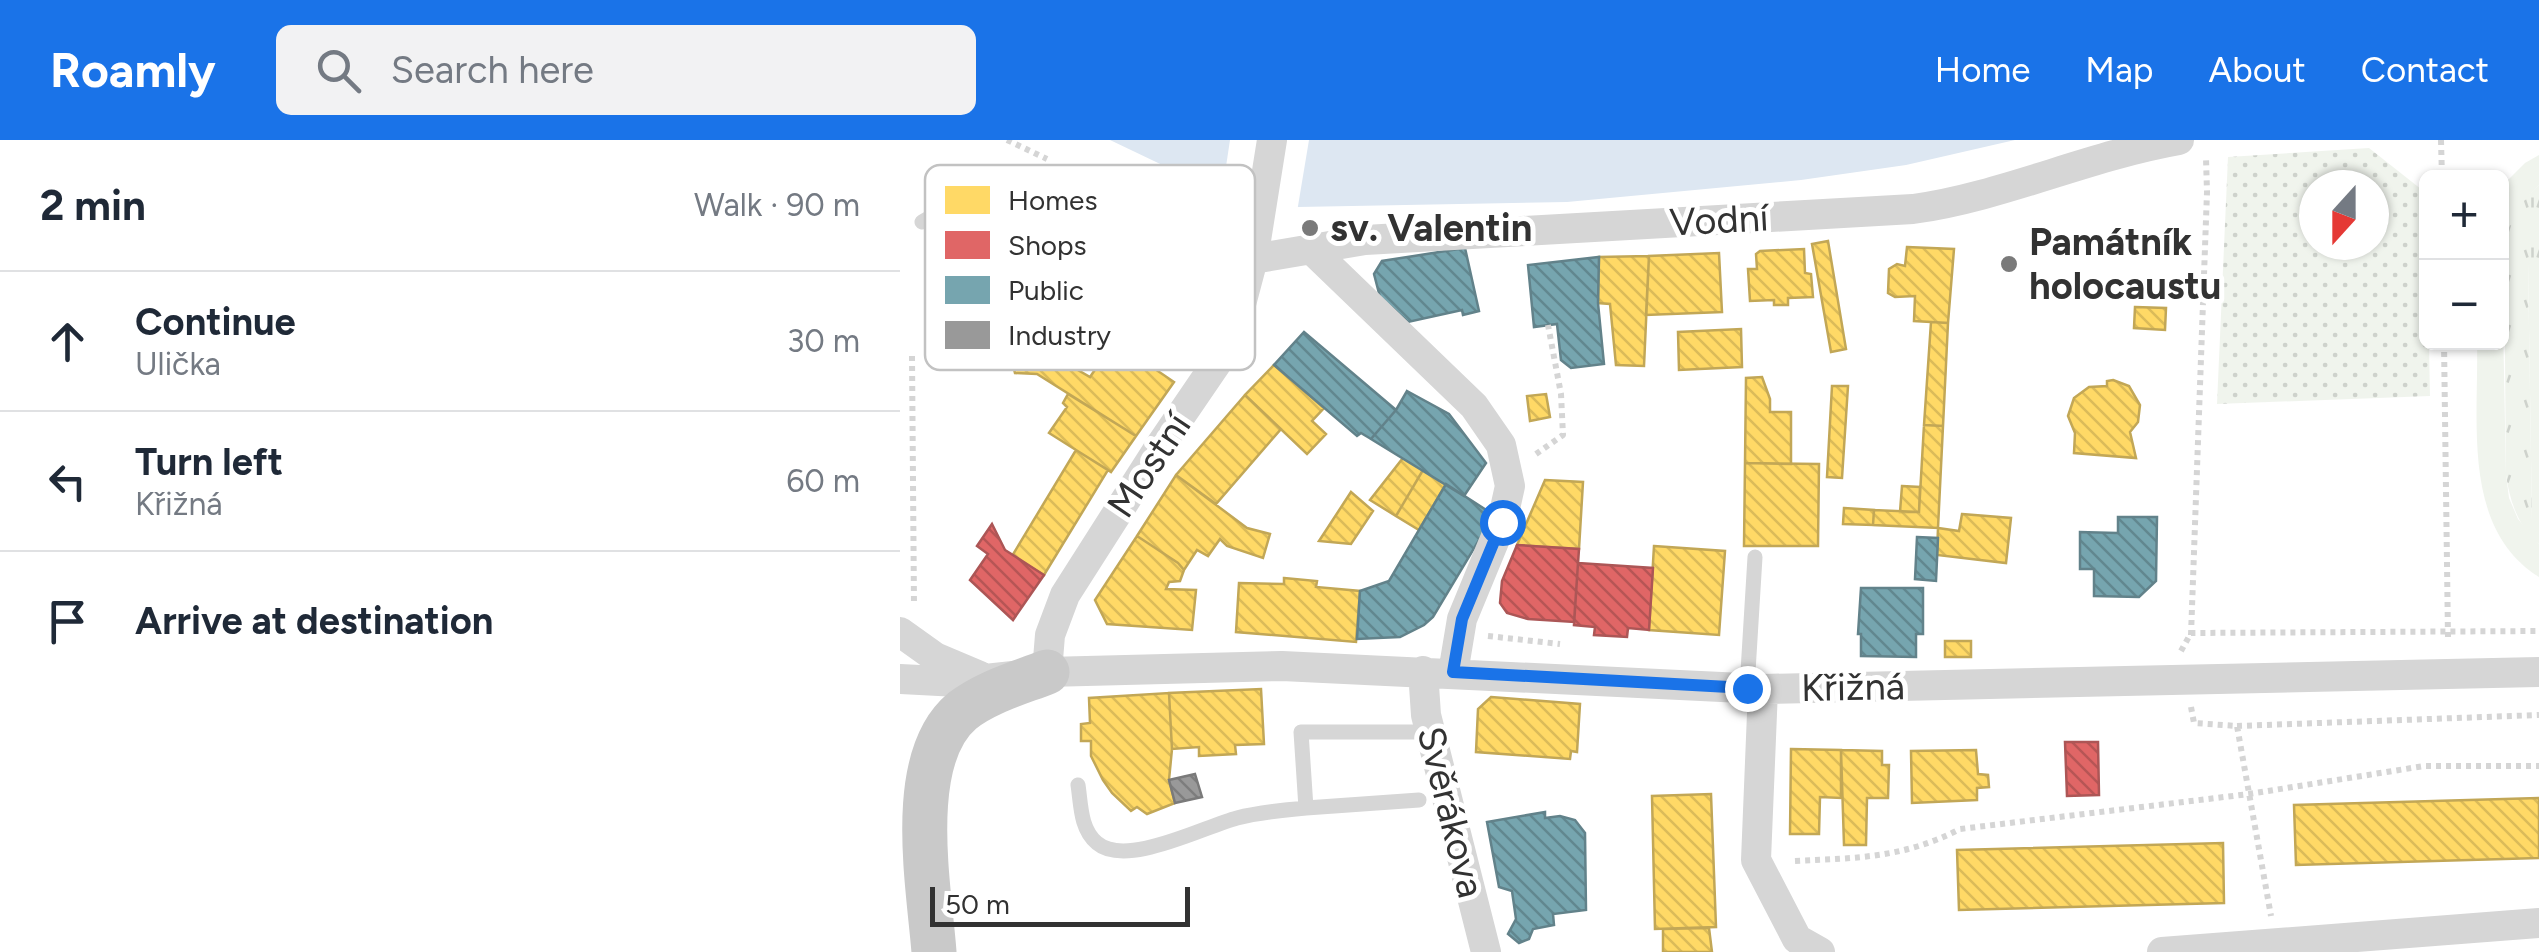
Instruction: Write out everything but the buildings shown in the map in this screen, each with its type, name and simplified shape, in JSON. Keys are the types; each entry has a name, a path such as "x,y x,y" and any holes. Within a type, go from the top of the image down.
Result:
{"main road":[{"path":"934,952 926,798 936,749 949,725 969,706 998,690 1047,672"},
{"path":"900,808 918,952"}],"street":[{"name":"Mostní","path":"1255,248 1272,140"},
{"name":"Vodní","path":"1255,260 1366,240 1913,209 1960,200 2110,154 2192,147"},
{"path":"1312,250 1474,406 1501,445 1507,474"},
{"name":"Mostní","path":"1047,672 1050,635 1077,574 1214,370"},
{"name":"Svěrákova","path":"1486,952 1424,701 1502,522 1510,486 1507,474"},
{"name":"Křižná","path":"909,624 935,657 987,678"},
{"name":"Křižná","path":"900,679 958,682 1047,672 1236,666 1755,689 2539,672"},
{"path":"1755,689 1756,860 1798,939 1820,952"},
{"path":"2162,952 2539,923"}],"lane":[{"path":"1755,557 1755,689"},
{"path":"1306,808 1301,732 1430,732"},
{"path":"1078,785 1084,824 1090,836 1099,846 1118,852 1159,844 1254,814 1418,800"}],"path":[{"path":"2440,140 2442,170"},
{"path":"2192,147 2207,211 2188,680 2194,723 2237,726 2539,715"},
{"path":"1507,474 1562,435 1561,394 1548,325"},
{"path":"2444,350 2448,674"},
{"path":"909,624 913,597 912,356"},
{"path":"1185,370 1191,374"},
{"path":"2237,726 2276,942"},
{"path":"1795,861 1888,856 1928,845 1960,829 2249,794 2424,766 2539,766"}],"green space":[{"path":"2369,148 2419,187 2419,350 2429,350 2430,396 2217,404 2228,157"},
{"path":"2539,155 2539,185 2524,202 2509,230 2509,179"},
{"path":"2539,185 2539,261 2528,262 2532,521 2539,521 2539,544 2516,513 2506,475 2509,224 2524,199"},
{"path":"2528,261 2539,261 2539,521 2532,521"},
{"path":"2477,350 2504,350 2509,498 2518,519 2539,544 2539,577 2514,556 2497,531 2486,502 2477,438"}],"shaded area":[{"path":"1110,140 2015,140 1906,165 1801,180 1567,202 1298,207 1255,196 1255,165 1162,165"}],"pier":[{"path":"1230,140 1309,140 1297,212 1255,201 1255,165 1226,165"}],"place":[{"name":"sv. Valentin","path":"1310,228"},
{"name":"Památník holocaustu","path":"2009,264"}],"route":[{"path":"1502,522 1462,619 1453,672 1747,688"}]}
